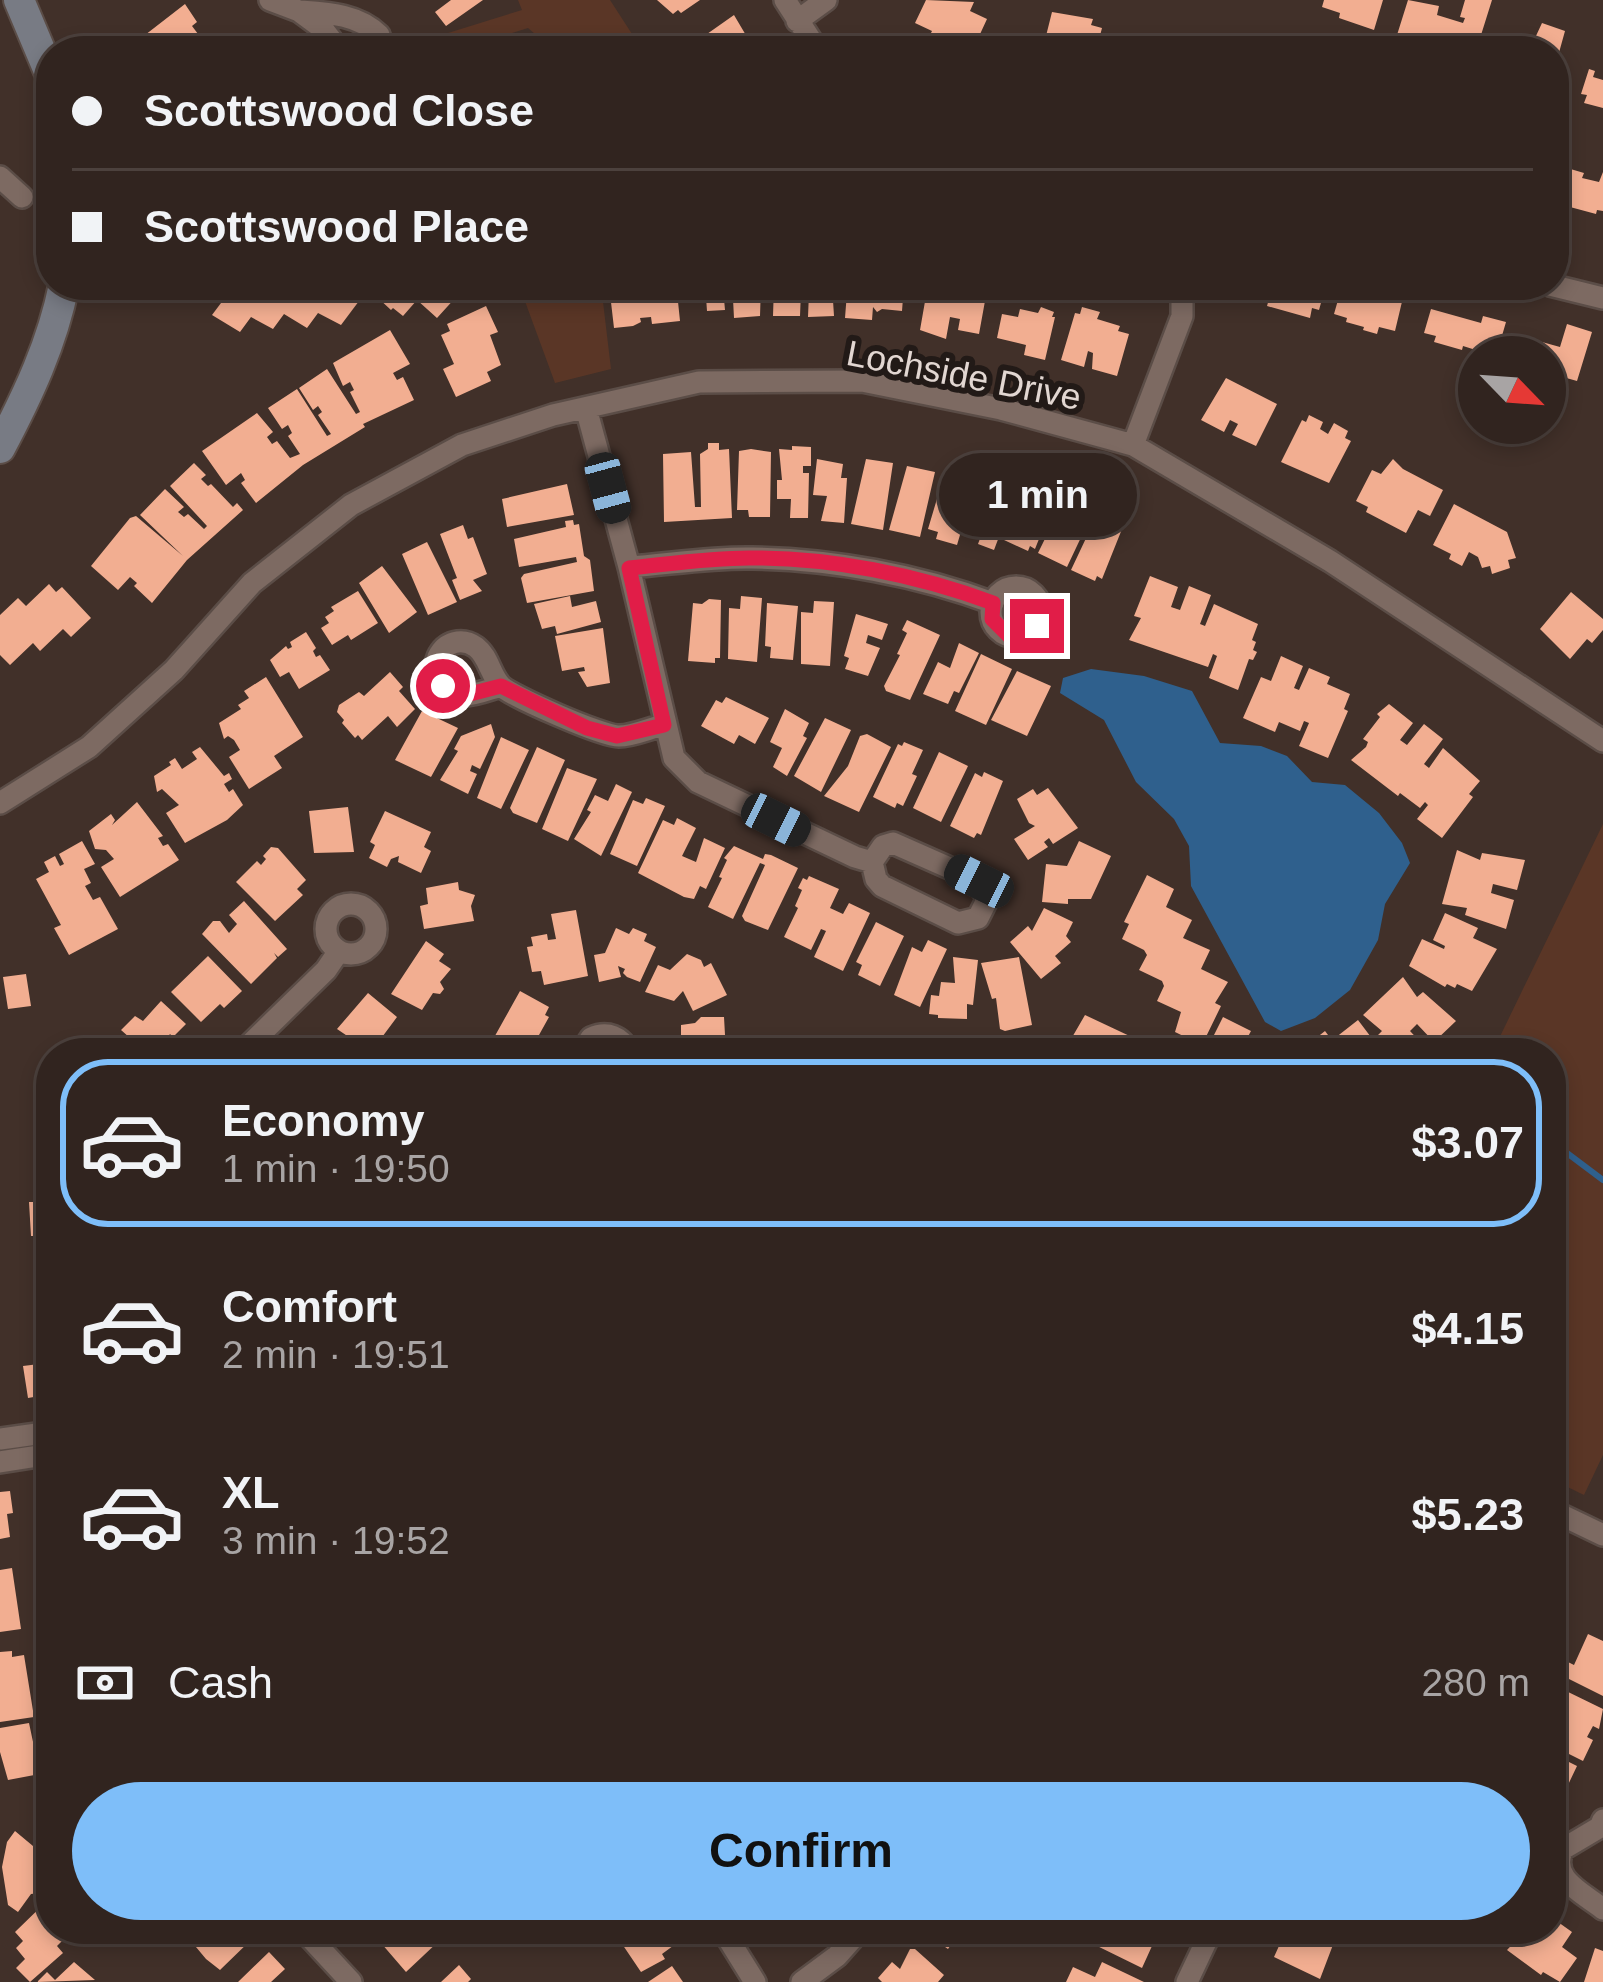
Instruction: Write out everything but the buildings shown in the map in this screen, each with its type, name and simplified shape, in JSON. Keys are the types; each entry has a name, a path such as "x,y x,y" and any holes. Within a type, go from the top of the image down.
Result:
{"main road":[{"path":"20,0 36,39"},
{"path":"0,448 36,380 61,300"}],"street":[{"path":"271,0 299,11 328,36"},
{"path":"784,0 808,36"},
{"path":"797,21 826,0"},
{"path":"299,11 364,22 379,36"},
{"path":"0,177 22,196"},
{"path":"1569,290 1603,298"},
{"path":"1133,445 1182,316 1182,300"},
{"name":"Lochside Drive","path":"0,803 89,748 174,670 252,583 351,505 462,445 586,408 699,382 862,381 1001,409 1133,445 1330,561 1599,730"},
{"path":"586,408 674,758 698,782 872,862"},
{"path":"629,568 748,558 804,561 914,580 993,603"},
{"path":"501,686 587,728 617,736 664,725"},
{"path":"903,844 979,881 985,889 985,910 978,918 958,923 882,886 872,862 883,846 903,844"},
{"path":"256,1038 326,970 339,951"},
{"path":"0,1439 36,1434"},
{"path":"0,1462 36,1456"},
{"path":"1566,1517 1603,1535"},
{"path":"1566,1848 1602,1831"},
{"path":"1566,1880 1603,1909"},
{"path":"316,1944 351,1982"},
{"path":"731,1944 755,1982"},
{"path":"802,1982 848,1944"},
{"path":"1187,1982 1205,1944"}],"shaded area":[{"path":"518,0 610,0 633,36 537,36 528,28 502,36 438,36 522,10"},
{"path":"525,300 603,300 611,369 555,383"},
{"path":"1603,824 1603,1455 1584,1495 1566,1486 1566,1038 1499,1038"}],"water":[{"path":"1091,669 1144,676 1192,691 1220,743 1261,746 1287,756 1312,782 1345,785 1379,813 1402,843 1410,863 1385,904 1378,940 1350,990 1315,1018 1281,1031 1265,1022 1191,886 1189,846 1174,819 1136,782 1104,720 1060,693 1063,678"}],"waterway":[{"path":"1566,1152 1603,1180"}],"route":[{"path":"443,686 466,695 501,686 587,728 617,736 664,725 629,568 748,558 804,561 963,592 993,603 992,619 1009,636 1024,636 1037,626"}]}
